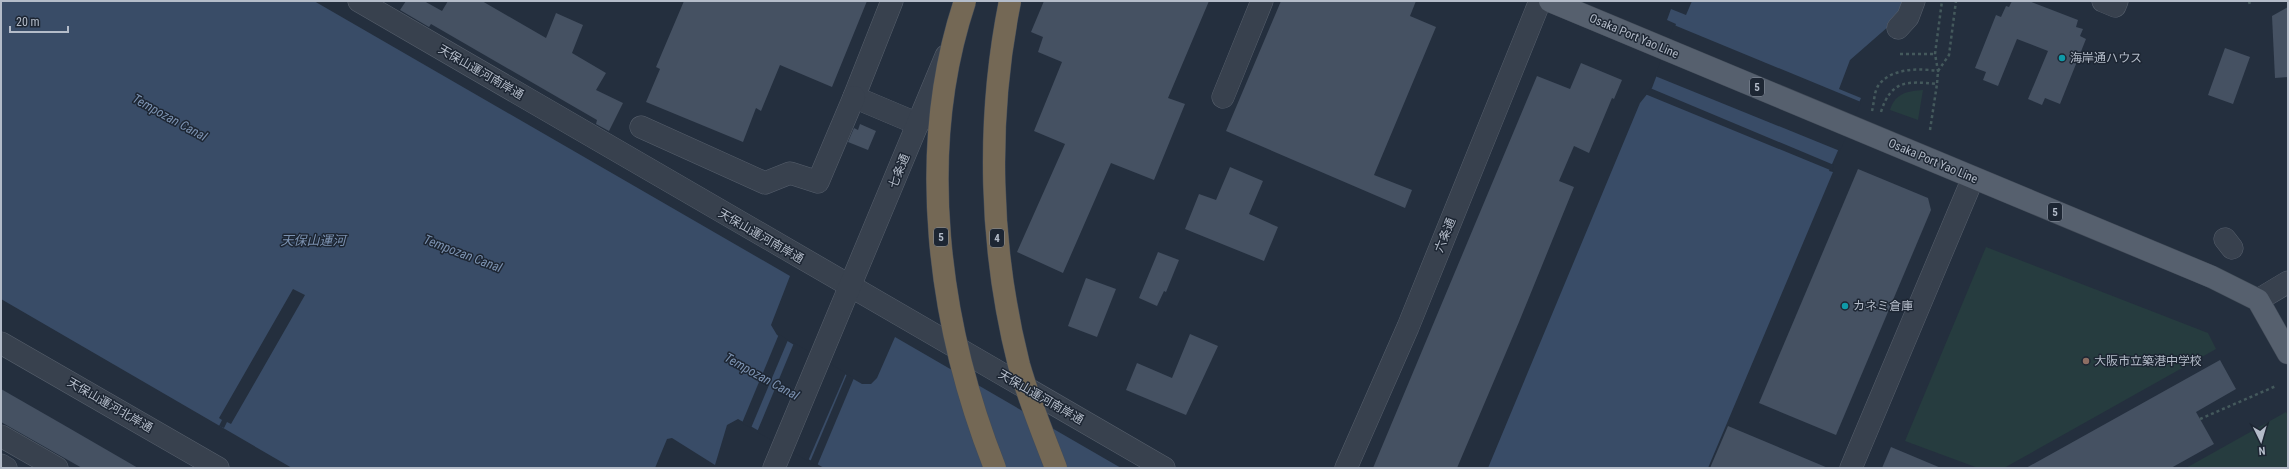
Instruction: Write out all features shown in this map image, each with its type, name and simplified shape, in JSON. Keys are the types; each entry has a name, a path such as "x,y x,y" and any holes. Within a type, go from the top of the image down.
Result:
{"highway":[{"name":"5","path":"967,1 948,61 943,99 939,147 941,239 947,287 963,374 978,424 995,468"},
{"path":"967,1 957,35 950,75 945,176 945,218 950,266 963,345 974,387 1002,468"},
{"path":"1002,1 992,64 987,125 987,186 990,248 999,311 1012,369 1030,428 1047,468"},
{"name":"4","path":"1010,1 1000,66 995,126 994,184 998,245 1007,307 1020,366 1038,424 1056,468"}],"main road":[{"name":"Osaka Port Yao Line","path":"1550,1 2212,277 2258,300"},
{"path":"2258,300 2288,353"}],"street":[{"name":"天保山運河南岸通","path":"359,1 850,288 1164,468"},
{"path":"641,126 765,183 790,173 818,182 892,1"},
{"name":"七条通","path":"774,466 850,288 967,1"},
{"path":"1223,97 1262,1"},
{"name":"六条通","path":"1346,468 1408,327 1540,1"},
{"path":"1898,28 1908,17 1914,1"},
{"path":"2103,1 2115,6 2117,1"},
{"path":"854,97 918,124"},
{"path":"1851,468 1973,178"},
{"path":"2258,300 2288,282"},
{"name":"天保山運河北岸通","path":"1,343 190,461 218,468"},
{"path":"1,436 57,468"},
{"path":"1,465 6,468"}],"path":[{"path":"1930,130 1938,71 1935,54 1942,1"},
{"path":"1938,71 1949,55 1956,1"},
{"path":"2249,1 2250,5"},
{"path":"1900,54 1935,54"},
{"path":"1872,111 1876,88 1890,76 1910,70 1938,71"},
{"path":"1881,112 1889,93 1896,86 1905,83 1917,82 1936,84"},
{"path":"2200,419 2276,386"}],"green space":[{"path":"1923,90 1918,120 1890,110 1892,104 1899,96 1907,92"},
{"path":"1986,247 2208,333 2216,349 2004,468 1978,468 1905,441"},
{"path":"2286,412 2288,416 2288,468 2186,468"}],"water":[{"name":"天保山運河","path":"1,1 314,1 790,276 771,325 777,335 862,384 871,384 877,378 895,337 1121,468 824,468 738,419 727,425 715,465 672,438 667,439 655,468 292,468 1,299"},
{"path":"1692,1 1905,1 1897,19 1850,60 1839,89 1861,98 1829,171 1833,172 1708,468 1488,468 1640,103 1652,88 1676,24 1667,20 1671,9 1686,15"}],"pier":[{"path":"1674,25 1861,102 1840,151 1655,76"},
{"path":"1650,88 1834,165 1832,170 1835,172 1645,94"},
{"path":"293,289 305,295 231,424 227,422 224,428 219,426 222,420 219,418"},
{"path":"779,334 788,340 751,428 742,423"},
{"path":"794,343 846,373 808,461 757,432"},
{"path":"847,374 854,378 817,466 810,462"}],"building":[{"path":"406,1 424,1 442,11 448,1 482,1 546,38 556,13 583,25 572,53 606,73 596,90 623,103 609,131 596,124 597,120 431,24 429,27 400,10"},
{"path":"684,1 867,1 832,87 780,65 761,111 756,108 743,142 646,102 660,69 656,67"},
{"path":"1044,1 1209,1 1168,98 1185,104 1154,180 1111,163 1063,273 1017,252 1065,144 1034,131 1062,62 1038,52 1043,37 1031,32"},
{"path":"1281,1 1416,1 1410,16 1436,27 1374,175 1412,190 1405,208 1226,131"},
{"name":"海岸通ハウス","path":"2012,1 2029,1 2078,20 2076,27 2083,29 2080,36 2086,39 2060,104 2045,98 2042,105 2028,99 2048,51 2017,39 1998,86 1983,80 1986,72 1975,68 1996,15 2001,17 2006,6 2009,7"},
{"path":"2288,7 2288,77 2275,78 2272,16"},
{"path":"2225,48 2250,57 2233,104 2208,95"},
{"path":"1581,63 1622,80 1614,99 1612,98 1589,153 1574,146 1559,181 1574,187 1457,468 1373,468 1537,76 1570,89"},
{"path":"860,124 876,131 868,150 848,142 854,128 858,130"},
{"path":"1230,167 1263,181 1249,214 1278,227 1264,261 1185,229 1199,194 1216,200"},
{"name":"カネミ倉庫","path":"1858,169 1928,198 1931,210 1836,435 1759,403"},
{"path":"1158,252 1179,260 1166,292 1164,291 1157,306 1139,298"},
{"path":"1086,278 1116,289 1097,337 1068,326"},
{"path":"1190,334 1218,346 1186,415 1126,390 1137,363 1172,378"},
{"path":"2220,360 2236,389 2196,412 2214,444 2171,468 2026,468"},
{"path":"1,389 138,468 82,468 1,422"},
{"path":"1728,426 1828,468 1710,468"},
{"path":"1891,447 1941,468 1882,468"}],"place":[{"name":"海岸通ハウス","path":"2062,58"},
{"name":"カネミ倉庫","path":"1845,306"},
{"name":"大阪市立築港中学校","path":"2086,361"}],"water label":[{"name":"Tempozan Canal","path":"170,117"},
{"name":"Tempozan Canal","path":"463,253"},
{"name":"Tempozan Canal","path":"762,376"}]}
